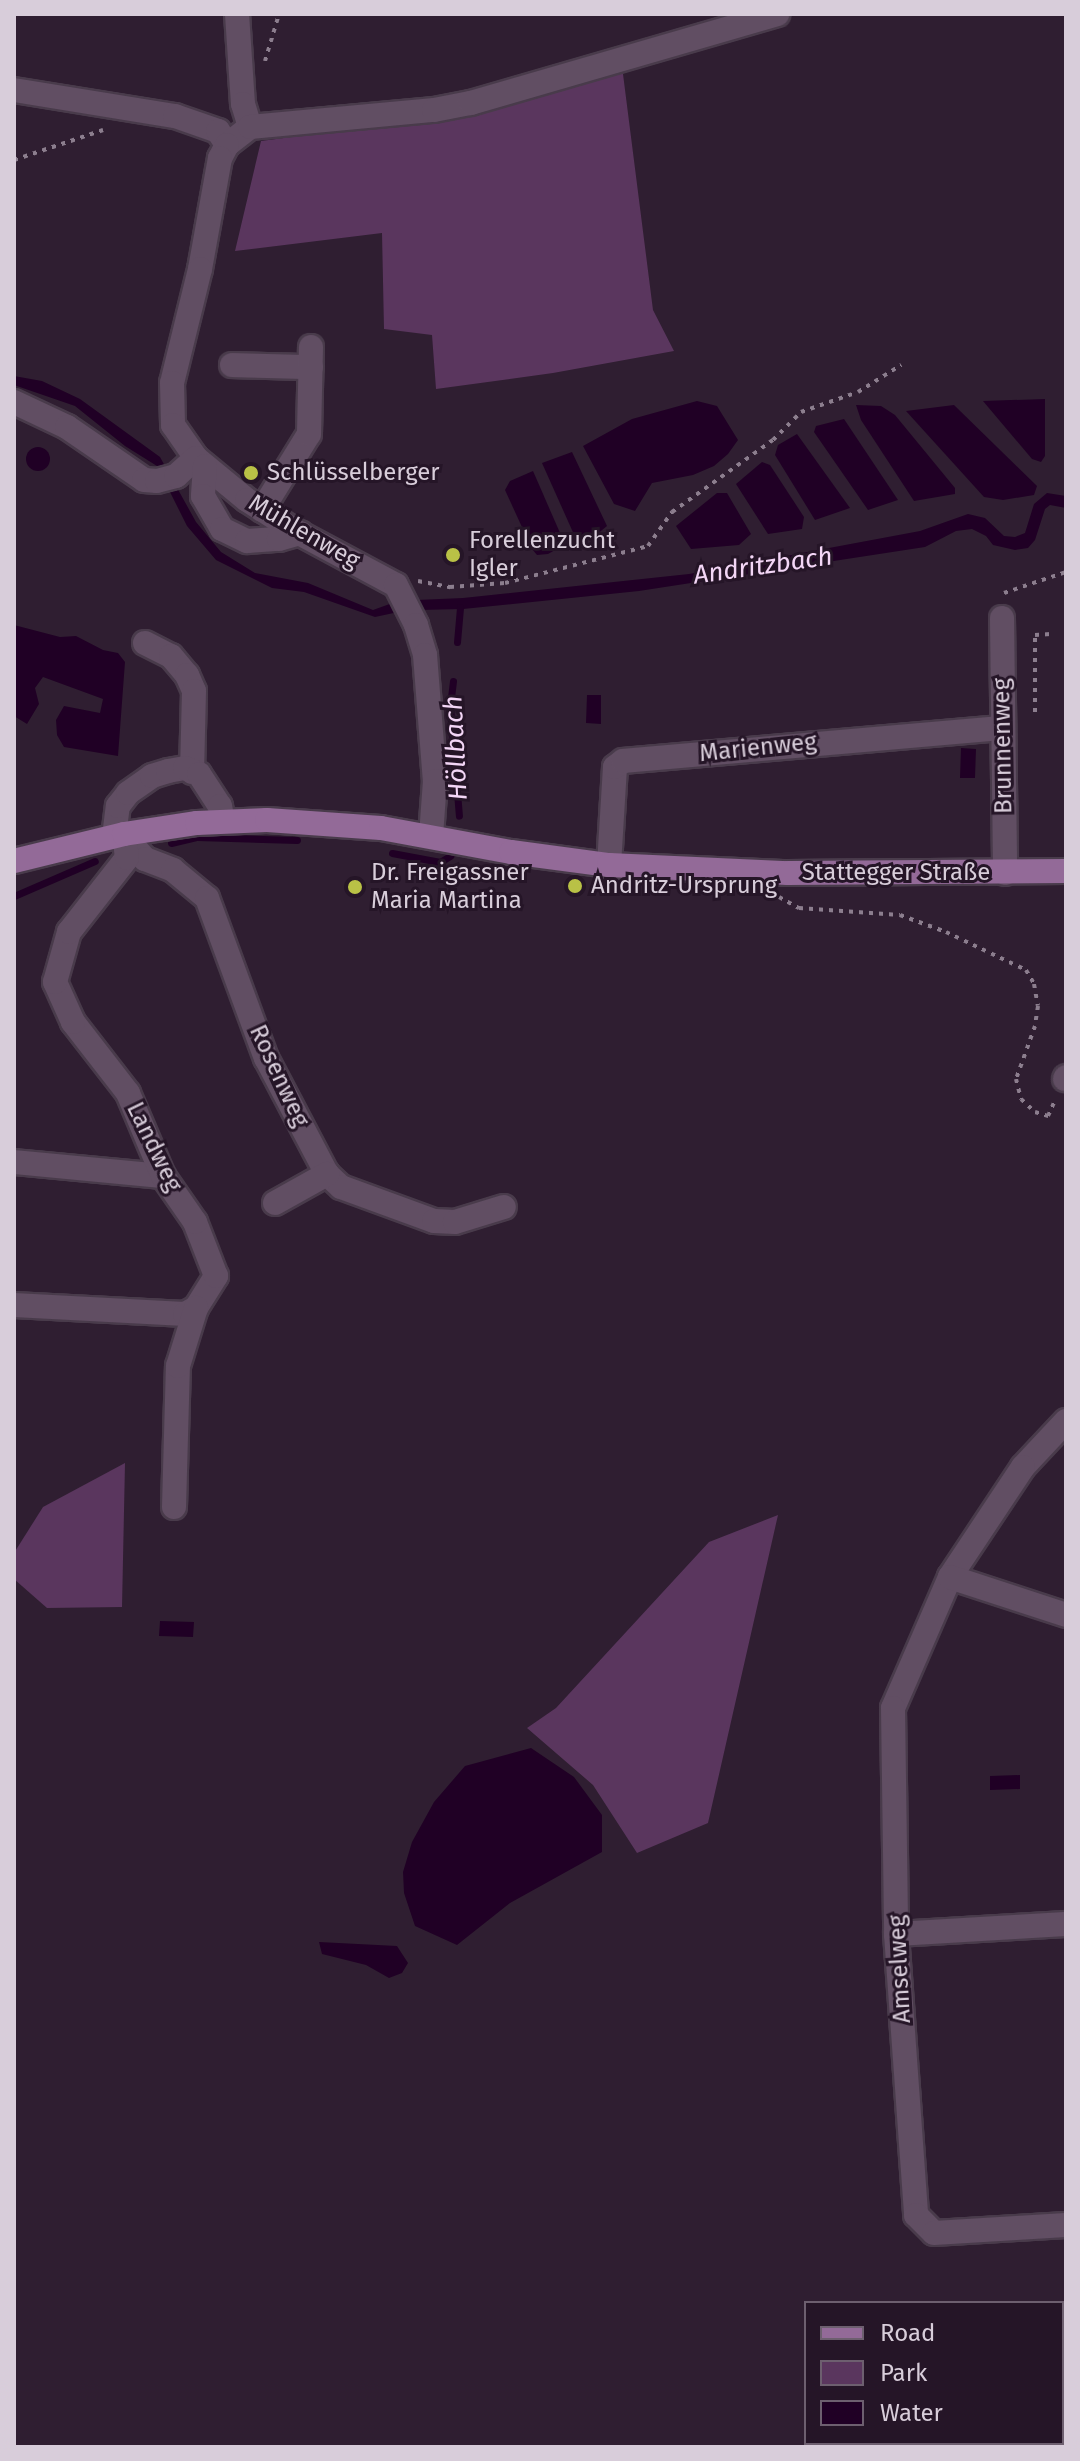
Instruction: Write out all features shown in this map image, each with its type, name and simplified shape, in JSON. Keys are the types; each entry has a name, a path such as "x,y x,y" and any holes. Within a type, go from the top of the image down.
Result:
{"main road":[{"name":"Stattegger Straße","path":"14,861 119,836 223,821 342,824 609,865 773,872 1066,871"}],"street":[{"path":"237,14 243,104 250,127"},
{"path":"14,90 193,121 218,131 227,145 250,127 434,110 471,103 777,14"},
{"name":"Mühlenweg","path":"227,145 213,191 200,269 170,400 173,425 201,462 262,510 396,585"},
{"path":"232,365 311,357 309,434 262,510"},
{"path":"14,402 67,427 133,474 167,478 201,462 203,496 222,529 247,541 279,539 300,533"},
{"path":"396,585 416,625 425,655 435,781 431,836"},
{"name":"Brunnenweg","path":"1002,618 1005,873"},
{"path":"145,643 171,656 187,675 194,691 192,772 207,782 220,806 223,821"},
{"name":"Marienweg","path":"609,865 615,767 623,761 1001,728"},
{"name":"Landweg","path":"192,772 185,768 152,776 128,793 118,806 119,836 127,858 69,932 55,982 73,1022 128,1093 163,1176 195,1222 216,1276 196,1308"},
{"name":"Rosenweg","path":"119,836 145,859 173,870 207,898 266,1058 327,1174"},
{"path":"14,1162 163,1176"},
{"path":"275,1203 327,1174 341,1187 434,1221 455,1222 504,1207"},
{"path":"14,1305 185,1314 196,1308"},
{"path":"174,1507 178,1366 196,1308"},
{"name":"Amselweg","path":"1066,1421 1023,1467 950,1577 893,1708 896,1934 916,2215 934,2233 1066,2225"},
{"path":"950,1577 1066,1615"},
{"path":"896,1934 1066,1924"}],"path":[{"path":"14,160 135,118 142,112"},
{"path":"396,585 424,581 450,587 505,583 648,546 672,512 773,440 801,412 858,392 901,365"},
{"path":"1002,618 1000,596 1019,586 1066,572"},
{"path":"1035,712 1035,635 1051,634"},
{"path":"773,872 778,896 799,908 900,915 946,932 1026,970 1034,984 1038,1006 1035,1026 1016,1079 1021,1099 1035,1112 1048,1116 1066,1078"}],"green space":[{"path":"619,71 623,74 653,310 674,351 553,373 436,389 432,335 384,329 382,233 235,251 261,141 495,110"},
{"path":"125,1463 122,1607 47,1608 14,1579 14,1553 43,1507"},
{"path":"778,1515 708,1823 637,1853 593,1785 527,1728 556,1708 709,1542"}],"water":[{"path":"14,376 42,381 80,399 160,457 196,522 221,552 255,573 308,583 373,610 398,601 403,611 375,617 304,592 272,588 216,560 187,526 157,466 125,446 75,406 14,385"},
{"path":"1045,399 1045,456 1041,462 1032,459 983,401"},
{"path":"697,401 717,406 738,440 728,454 714,466 693,475 652,483 635,511 614,504 583,446 632,419"},
{"path":"856,405 881,406 895,415 955,488 955,494 914,501 861,420"},
{"path":"954,405 1037,486 1034,495 1003,500 984,497 906,411"},
{"path":"844,419 898,500 868,510 814,432 816,426"},
{"path":"797,434 850,508 815,520 775,455 778,445"},
{"path":"38,447 47,450 50,459 47,468 38,471 29,468 26,459 29,450"},
{"path":"572,452 607,526 596,535 576,539 542,463"},
{"path":"762,462 770,465 804,517 802,529 768,534 736,484"},
{"path":"533,471 564,542 548,554 537,555 532,549 505,490 510,481"},
{"path":"717,493 727,493 751,534 739,545 691,549 676,526"},
{"name":"Andritzbach","path":"1047,493 1066,496 1066,508 1050,505 1045,509 1035,540 1028,548 1015,550 993,545 986,536 972,529 956,531 925,547 639,591 463,609 419,610 416,600 463,598 689,574 920,531 968,514 985,518 1004,536 1015,537 1025,533 1034,504"},
{"path":"14,625 60,637 76,636 103,650 118,653 125,662 118,756 64,747 57,735 56,720 64,706 100,713 103,699 43,677 35,688 39,704 27,724 14,716"},
{"path":"587,695 601,695 601,724 586,723"},
{"path":"961,748 976,749 975,778 960,778"},
{"path":"160,1621 194,1622 193,1637 159,1636"},
{"path":"531,1748 574,1777 602,1815 602,1852 510,1903 457,1945 415,1926 404,1893 403,1872 412,1842 434,1802 465,1766"},
{"path":"1020,1775 1020,1789 990,1790 990,1776"},
{"path":"319,1942 397,1946 408,1963 402,1973 389,1978 366,1965 322,1954"}],"waterway":[{"name":"Höllbach","path":"457,642 460,607"},
{"name":"Höllbach","path":"453,681 450,707 459,816"},
{"name":"Höllbach","path":"171,843 197,837 297,840"},
{"name":"Höllbach","path":"392,853 440,862 450,856"},
{"name":"Höllbach","path":"14,896 95,861"}],"place":[{"name":"Schlüsselberger","path":"251,473"},
{"name":"Forellenzucht Igler","path":"453,555"},
{"name":"Andritz-Ursprung","path":"575,886"},
{"name":"Dr. Freigassner Maria Martina","path":"355,887"}]}
